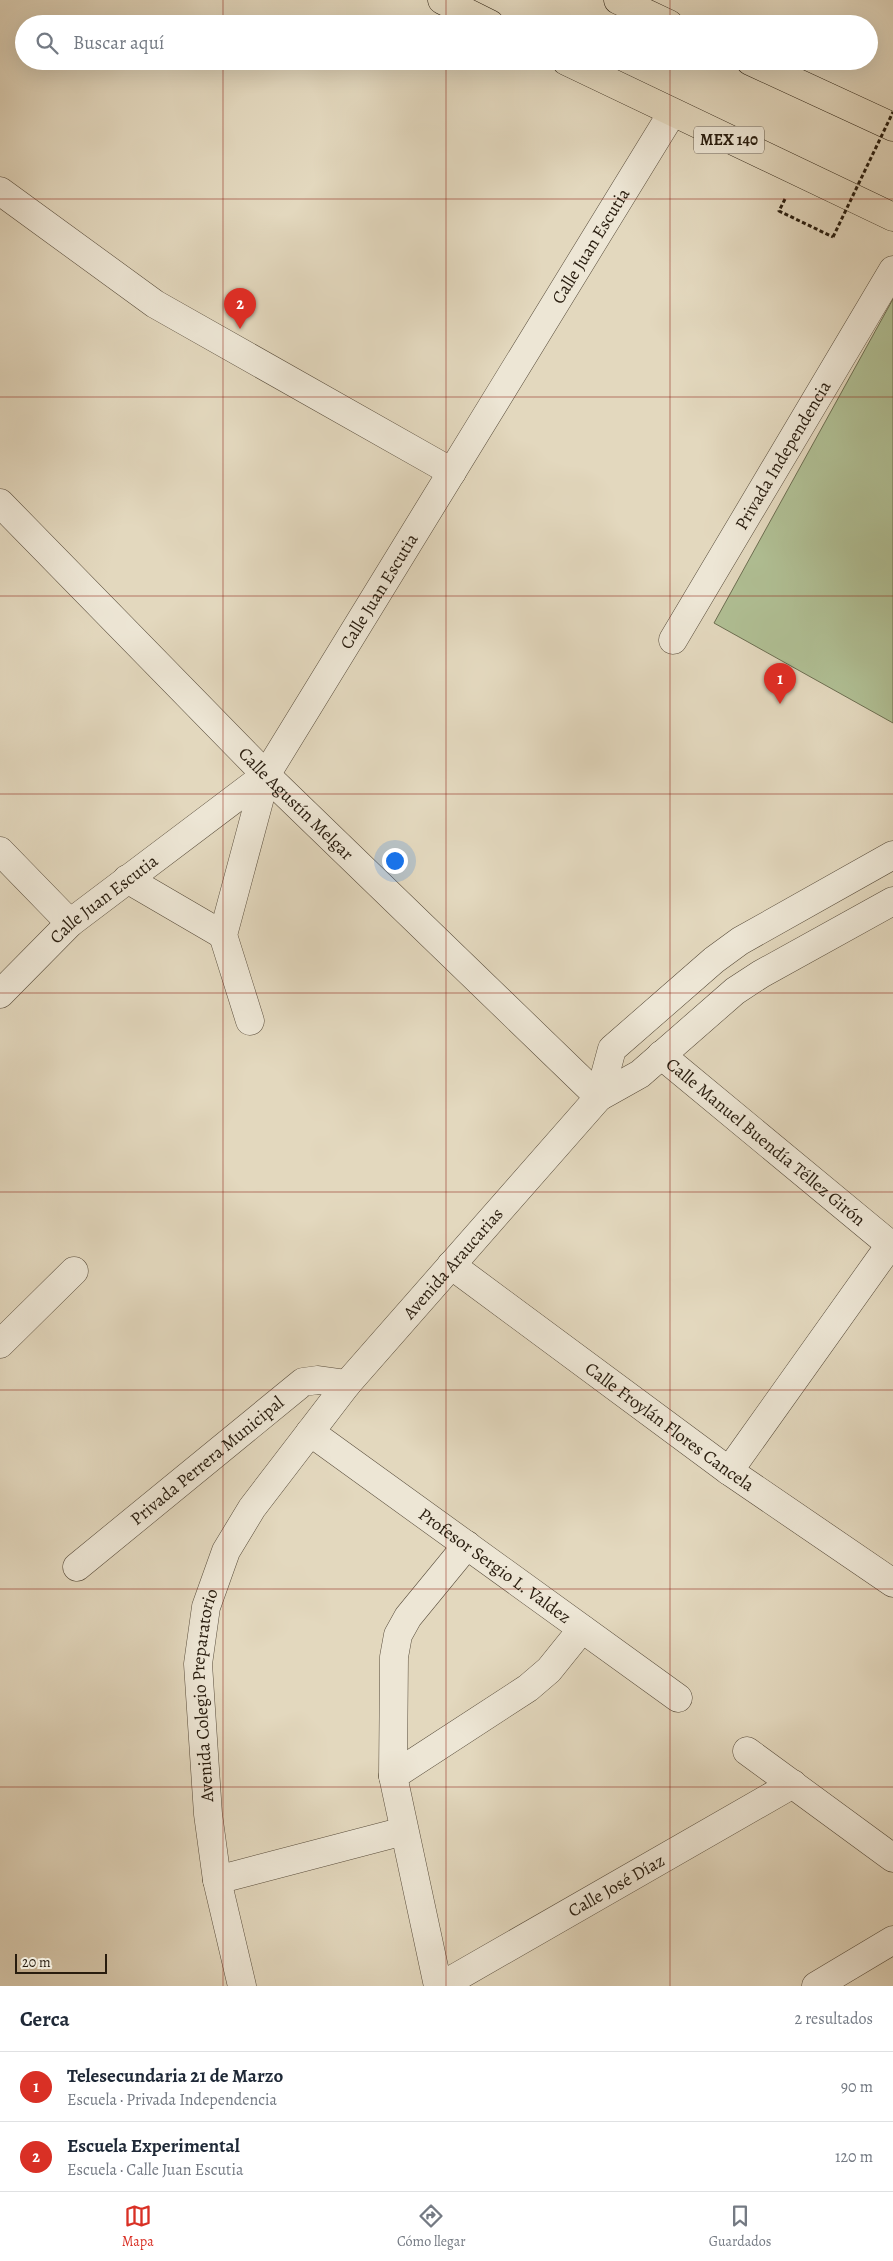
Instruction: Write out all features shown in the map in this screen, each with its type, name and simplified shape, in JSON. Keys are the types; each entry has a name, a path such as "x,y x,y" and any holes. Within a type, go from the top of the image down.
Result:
{"highway":[{"path":"442,0 472,15"},
{"path":"618,0 650,15"},
{"name":"MEX 140","path":"584,70 893,217"},
{"path":"770,70 893,127"}],"street":[{"name":"Calle Juan Escutia","path":"0,994 70,923 266,775 672,113"},
{"path":"0,191 155,304 452,472"},
{"name":"Privada Independencia","path":"673,640 893,270"},
{"name":"Calle Agustín Melgar","path":"0,504 266,775 599,1097"},
{"path":"250,1021 223,936 266,775"},
{"path":"0,851 70,923"},
{"name":"Avenida Araucarias","path":"599,1097 612,1048 714,960 740,941 893,855"},
{"path":"127,879 223,936"},
{"name":"Avenida Araucarias","path":"310,1432 347,1384 599,1097 640,1074 735,991 761,974 892,905"},
{"path":"740,941 761,974"},
{"name":"Calle Manuel Buendía Téllez Girón","path":"661,1056 892,1246"},
{"path":"729,1471 892,1246"},
{"name":"Calle Froylán Flores Cancela","path":"451,1265 729,1471 893,1583"},
{"path":"0,1344 74,1271"},
{"name":"Privada Perrera Municipal","path":"77,1567 303,1382 318,1380 347,1384"},
{"name":"Profesor Sergio L. Valdez","path":"310,1432 678,1698"},
{"name":"Avenida Colegio Preparatorio","path":"242,1986 217,1880 208,1814 198,1664 206,1607 226,1551 252,1508 310,1432"},
{"name":"Calle José Díaz","path":"467,1545 408,1617 398,1635 394,1657 393,1776 440,1986 793,1784"},
{"path":"393,1776 528,1688 549,1670 582,1629"},
{"path":"747,1751 893,1858"},
{"path":"217,1880 404,1831"},
{"path":"816,1986 893,1940"}],"path":[{"path":"779,211 833,238 893,112"}],"green space":[{"path":"893,299 893,723 714,623"}],"place":[{"name":"Escuela Experimental","path":"240,329"},
{"name":"Telesecundaria 21 de Marzo","path":"780,704"}]}
